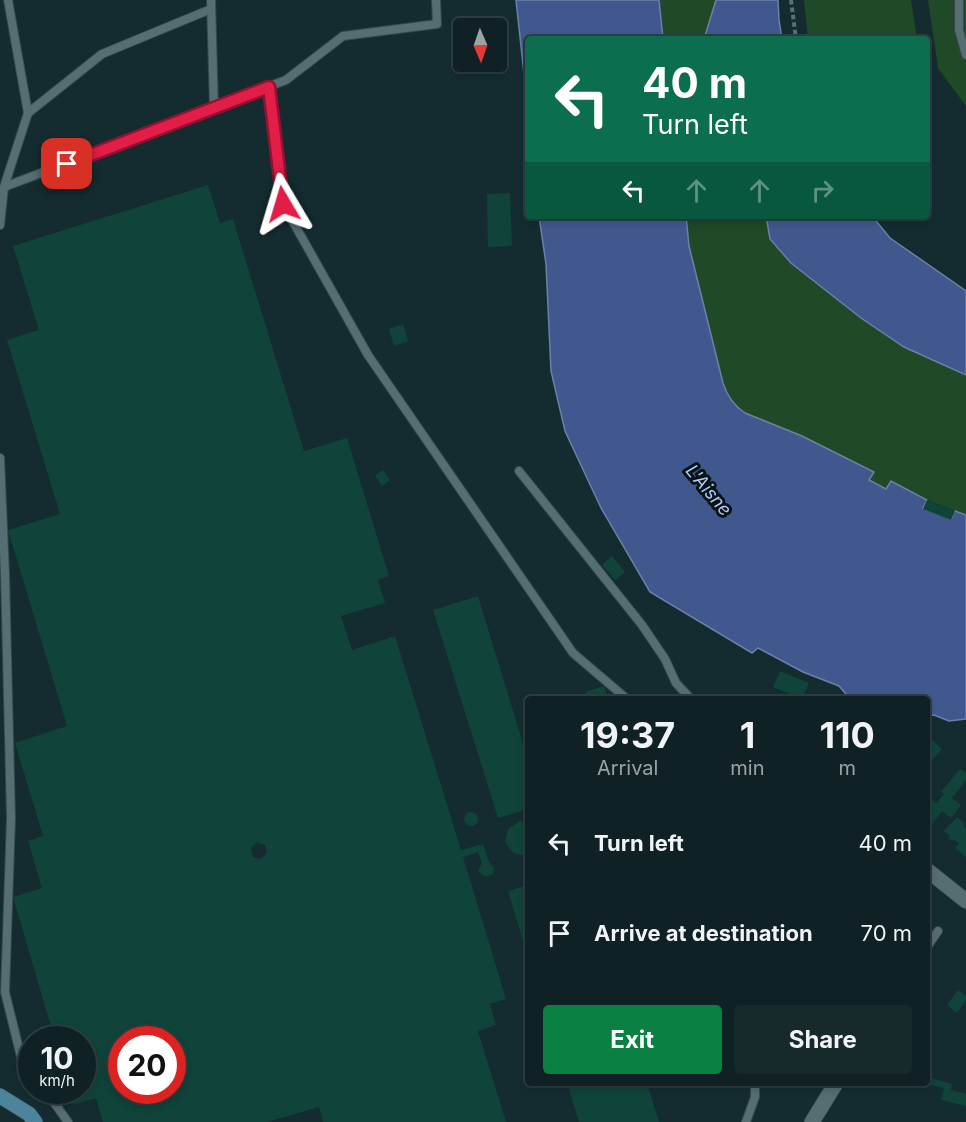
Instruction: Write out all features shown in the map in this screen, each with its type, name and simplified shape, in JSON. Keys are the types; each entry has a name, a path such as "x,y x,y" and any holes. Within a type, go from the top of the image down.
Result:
{"main road":[{"path":"0,1096 29,1114 35,1122"}],"street":[{"path":"930,872 966,901"},
{"path":"812,1122 834,1086"}],"lane":[{"path":"0,225 4,187 28,113 8,0"},
{"path":"4,187 286,80 343,36 437,24 436,0"},
{"path":"959,0 959,30 966,55"},
{"path":"28,113 102,54 211,4 214,108"},
{"path":"269,87 283,204 368,355 573,653 623,696"},
{"path":"0,458 11,818 4,992 18,1046"},
{"path":"519,471 642,625 665,659 676,683 688,696"},
{"path":"930,943 938,931"},
{"path":"746,1122 755,1097 755,1086"},
{"path":"55,1104 68,1122"}],"path":[{"path":"791,0 796,36"}],"green space":[{"path":"659,0 716,0 705,36 663,36"},
{"path":"804,0 911,0 917,36 808,36"},
{"path":"928,0 966,0 966,106 938,68"},
{"path":"686,219 767,219 770,239 791,263 861,318 900,345 966,375 966,515 927,500 891,481 887,489 869,480 873,472 802,436 745,413 734,403 723,383 689,246"}],"water":[{"path":"516,0 659,0 663,36 525,36 525,83"},
{"path":"716,0 778,0 782,36 705,36"},
{"name":"L'Aisne","path":"539,219 686,219 689,246 723,383 734,403 745,413 802,436 874,472 869,480 886,489 891,481 927,500 923,508 951,519 955,511 966,515 966,719 949,721 930,716 930,696 847,696 839,686 803,672 758,648 752,653 650,592 601,508 565,431 551,371 546,264"},
{"path":"767,219 874,219 890,238 966,291 966,375 904,347 861,318 791,263 770,239"}],"building":[{"path":"208,185 220,223 233,219 304,451 347,438 389,576 378,580 385,603 341,616 352,650 395,636 461,850 483,844 489,862 494,868 493,874 485,877 478,871 482,863 478,852 463,857 506,999 490,1004 496,1025 478,1031 506,1122 323,1122 319,1107 267,1122 103,1122 96,1098 96,1026 51,1026 13,897 42,888 28,841 43,836 15,743 67,726 8,530 60,514 7,340 39,330 13,246","holes":["257,842 265,845 267,853 261,859 253,857 251,848"]},
{"path":"510,193 512,246 488,247 487,194"},
{"path":"403,324 408,341 394,346 389,329"},
{"path":"383,470 390,480 382,486 375,476"},
{"path":"927,500 955,511 951,520 923,509"},
{"path":"612,556 625,572 615,580 602,565"},
{"path":"478,596 525,750 525,810 498,818 433,610"},
{"path":"780,671 809,683 803,696 795,696 773,687"},
{"path":"604,686 607,696 586,696 585,692"},
{"path":"932,740 942,749 930,763"},
{"path":"960,769 966,773 966,780 952,798 961,805 951,818 942,811 930,827 930,798 936,803 944,794 941,792"},
{"path":"468,812 474,812 478,819 474,826 468,826 464,822 464,816"},
{"path":"957,817 965,823 963,826 966,828 966,857 955,848 959,843 948,838 950,836 944,831"},
{"path":"520,821 525,822 525,856 513,853 505,842 508,829"},
{"path":"525,886 525,947 508,891"},
{"path":"958,990 966,996 966,1000 957,1013 947,1005"},
{"path":"930,1078 952,1084 951,1090 966,1094 966,1106 941,1100 944,1088 930,1085"},
{"path":"568,1086 648,1086 659,1122 579,1122"}],"route":[{"path":"67,164 269,87 283,204"}]}
